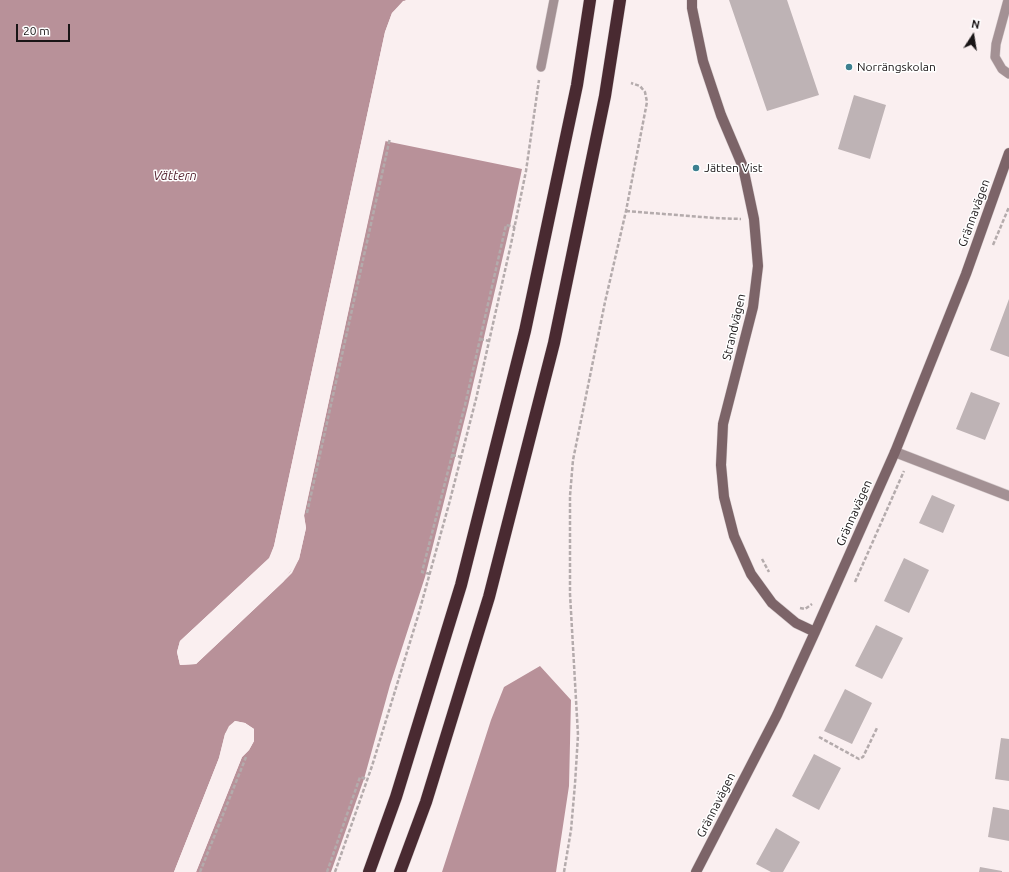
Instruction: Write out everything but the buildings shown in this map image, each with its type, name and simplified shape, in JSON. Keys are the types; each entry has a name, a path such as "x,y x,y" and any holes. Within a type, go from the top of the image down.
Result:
{"highway":[{"path":"369,872 396,797 461,585 525,331 577,84 590,0"},
{"path":"400,872 426,802 489,597 552,350 605,96 620,0"}],"main road":[{"name":"Strandvägen","path":"692,0 692,8 704,61 721,115 743,167 754,219 758,266 753,307 723,424 721,465 724,497 734,536 751,574 772,603 796,623 815,632"},
{"name":"Grännavägen","path":"696,872 777,715 895,452 966,274 1009,153"}],"street":[{"path":"895,452 1009,496"}],"lane":[{"path":"541,67 554,0"},
{"path":"1008,0 996,44 995,57 1002,69 1009,74"}],"path":[{"path":"335,872 367,779 418,616 461,457 515,227 526,171 541,67"},
{"path":"564,872 572,822 578,736 570,594 570,496 573,460 605,302 626,211 647,102 645,92 640,86 631,83"},
{"path":"307,513 390,138"},
{"path":"430,574 422,572 452,455 506,225 515,227"},
{"path":"480,339 489,341"},
{"path":"452,455 461,457"},
{"path":"818,736 859,759 864,757 877,728"},
{"path":"200,872 246,757"},
{"path":"327,872 360,777 367,779"}],"water":[{"name":"Vättern","path":"0,0 406,0 392,13 385,32 274,546 270,558 180,641 177,652 180,665 196,664 283,582 299,559 306,528 304,516 385,141 522,169 468,406 425,577 390,685 364,779 331,872 196,872 242,757 249,750 254,741 254,729 245,723 235,721 225,734 219,758 174,872 0,872"},
{"path":"540,666 571,700 569,786 556,872 442,872 491,720 504,687"}],"pier":[{"path":"408,0 394,14 387,33 276,547 271,559 182,642 179,652 182,663 195,662 282,581 290,572 297,558 304,528 302,515 383,141 386,139 304,515 306,528 299,559 292,573 196,664 180,665 177,652 180,641 269,558 274,546 385,32 392,13 403,1"},
{"path":"235,721 245,723 254,729 254,741 249,750 242,757 196,872 194,872 240,756 248,749 252,741 252,730 245,725 235,723 230,728 226,735 221,759 176,872 174,872 219,758 225,734 229,726"}],"place":[{"name":"Norrängskolan","path":"849,67"},
{"name":"Jätten Vist","path":"696,168"}]}
